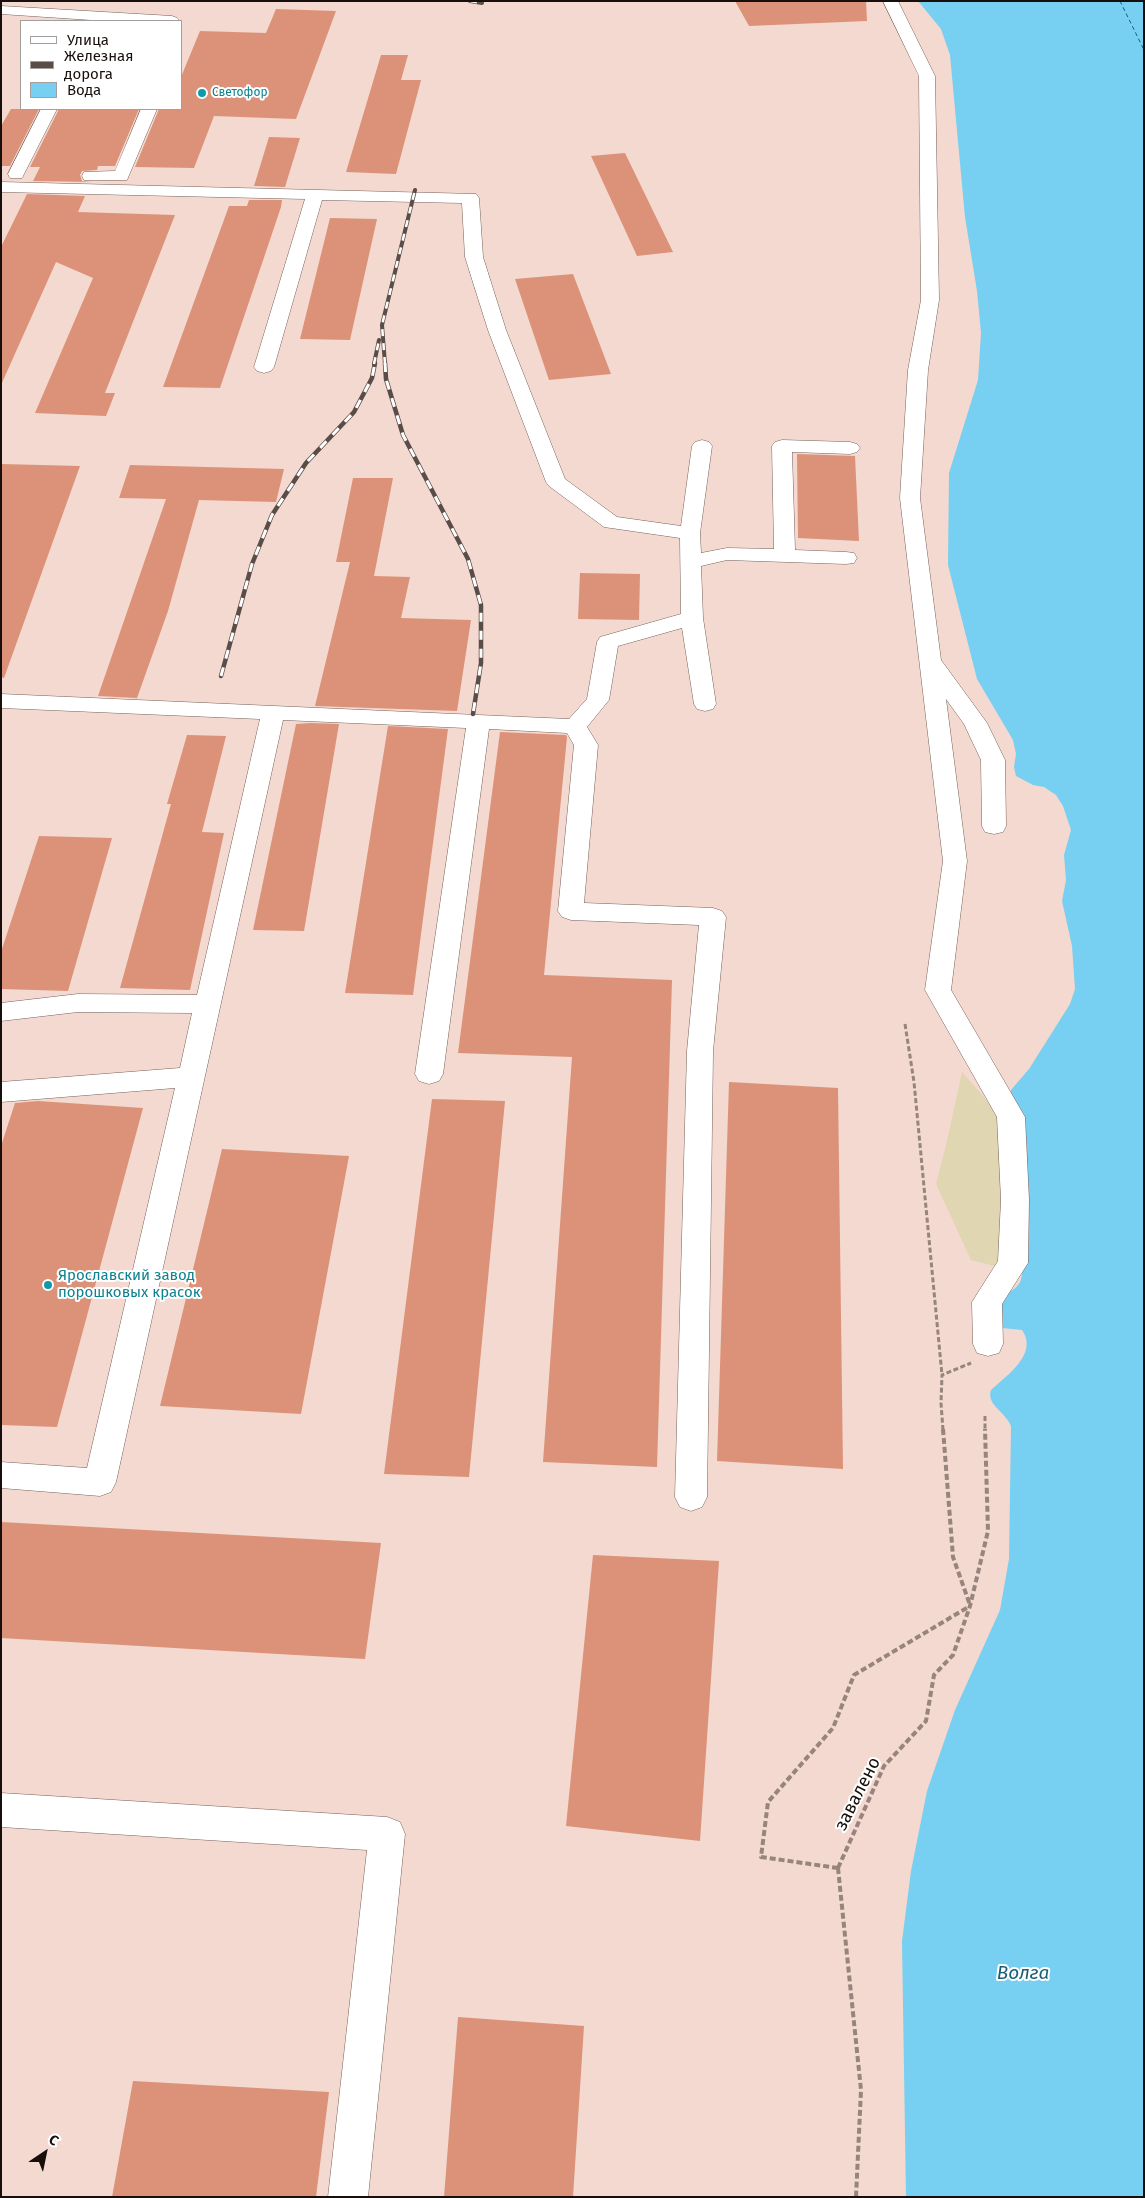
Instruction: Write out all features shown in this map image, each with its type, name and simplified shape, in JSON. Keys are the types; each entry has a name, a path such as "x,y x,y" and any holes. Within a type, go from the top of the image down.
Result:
{"lane":[{"path":"890,1 927,76 930,300 918,370 910,498 955,861 938,990 1011,1117 1015,1200 1013,1263 987,1302 988,1344"},
{"path":"1,10 94,20"},
{"path":"182,22 186,22 182,30"},
{"path":"9,174 48,110"},
{"path":"9,174 121,176 149,110"},
{"path":"1,187 470,198 474,257 497,330 556,482 611,523 690,533"},
{"path":"264,367 316,195"},
{"path":"702,446 690,533 690,562 692,618 705,704"},
{"path":"785,556 782,446 850,448"},
{"path":"690,562 728,554 846,558"},
{"path":"575,726 598,700 608,642 692,618"},
{"path":"931,661 975,723 993,760 994,826"},
{"path":"1,702 575,726"},
{"path":"1,1475 100,1482 273,714"},
{"path":"429,1074 478,723"},
{"path":"575,726 586,745 571,911 713,916 700,1051 691,1497"},
{"path":"1,1012 78,1003 208,1004"},
{"path":"1,1092 192,1077"},
{"path":"2,1814 387,1834 348,2197"}],"path":[{"path":"856,2197 862,2090 838,1868 761,1857 768,1802 833,1728 854,1675 970,1606 953,1557 941,1403 942,1375 915,1092 904,1024"},
{"path":"942,1375 975,1360 988,1344"},
{"name":"завалено","path":"838,1868 884,1766 926,1721 934,1675 953,1655 970,1606 988,1531 985,1416"}],"sand":[{"path":"962,1072 1008,1125 1006,1269 971,1260 936,1184"}],"water":[{"name":"Волга","path":"918,1 1144,1 1144,2197 906,2197 902,1941 911,1871 927,1791 955,1710 1000,1610 1009,1559 1011,1426 991,1400 990,1395 991,1390 1019,1364 1026,1348 1026,1339 1022,1330 1002,1328 999,1297 1011,1291 1020,1283 1022,1274 1014,1120 1010,1099 1011,1090 1029,1069 1070,1004 1075,989 1072,946 1062,901 1066,880 1064,855 1071,830 1063,806 1056,795 1044,787 1033,785 1016,776 1014,767 1016,754 1013,740 977,679 948,565 949,473 978,380 981,333 977,291 965,217 950,55 941,29"}],"building":[{"path":"735,1 866,1 867,21 749,26"},
{"path":"276,9 336,11 296,119 214,116 194,168 135,167 159,110 182,110 182,75 200,31 266,33"},
{"path":"381,55 408,55 401,80 421,80 396,174 346,172"},
{"path":"11,109 38,110 10,166 1,166 1,126"},
{"path":"58,110 139,110 115,166 98,166 97,170 82,171 80,175 82,181 91,182 33,181 40,167 30,167"},
{"path":"269,137 300,138 285,187 254,186"},
{"path":"625,153 673,252 637,256 591,156"},
{"path":"27,194 85,196 78,212 175,215 105,393 115,393 106,416 35,413 93,278 56,262 1,385 1,247"},
{"path":"249,200 282,200 220,388 163,387 229,206 247,206"},
{"path":"330,218 377,219 350,340 300,339"},
{"path":"573,274 611,374 549,380 515,279"},
{"path":"797,454 855,456 859,541 798,538"},
{"path":"1,464 80,466 4,678 1,677"},
{"path":"130,465 284,469 276,502 199,500 168,611 137,698 98,696 166,499 119,498"},
{"path":"353,478 393,478 374,576 410,577 401,618 471,620 457,711 315,706 350,562 336,562"},
{"path":"580,573 640,574 639,620 578,619"},
{"path":"296,724 339,724 304,931 253,930"},
{"path":"388,726 448,729 413,995 345,993"},
{"path":"500,732 566,735 567,737 544,975 672,980 657,1467 543,1462 572,1057 458,1053"},
{"path":"187,735 226,736 202,832 224,833 190,990 120,988 171,804 167,804"},
{"path":"39,836 112,838 68,991 1,989 1,952"},
{"path":"729,1082 838,1088 843,1469 717,1461"},
{"path":"432,1099 505,1101 469,1477 384,1474"},
{"name":"Ярославский завод порошковых красок","path":"38,1101 143,1108 57,1427 1,1425 1,1146 15,1103"},
{"path":"222,1149 349,1156 301,1414 160,1406"},
{"path":"1,1522 381,1543 365,1659 1,1638"},
{"path":"593,1555 719,1561 700,1841 566,1826"},
{"path":"458,2017 584,2026 573,2197 444,2197"},
{"path":"133,2081 329,2092 316,2197 112,2197"}],"ferry route":[{"path":"1120,1 1144,50"}],"railway":[{"path":"470,1 482,3"},
{"path":"385,364 382,325 415,190"},
{"path":"374,364 379,340"},
{"path":"221,676 252,564 272,515 306,463 354,412 372,378 375,363"},
{"path":"385,363 386,379 403,435 468,559 481,605 481,663 473,714"}],"place":[{"name":"Светофор","path":"202,93"},
{"name":"Ярославский завод порошковых красок","path":"48,1285"}]}
